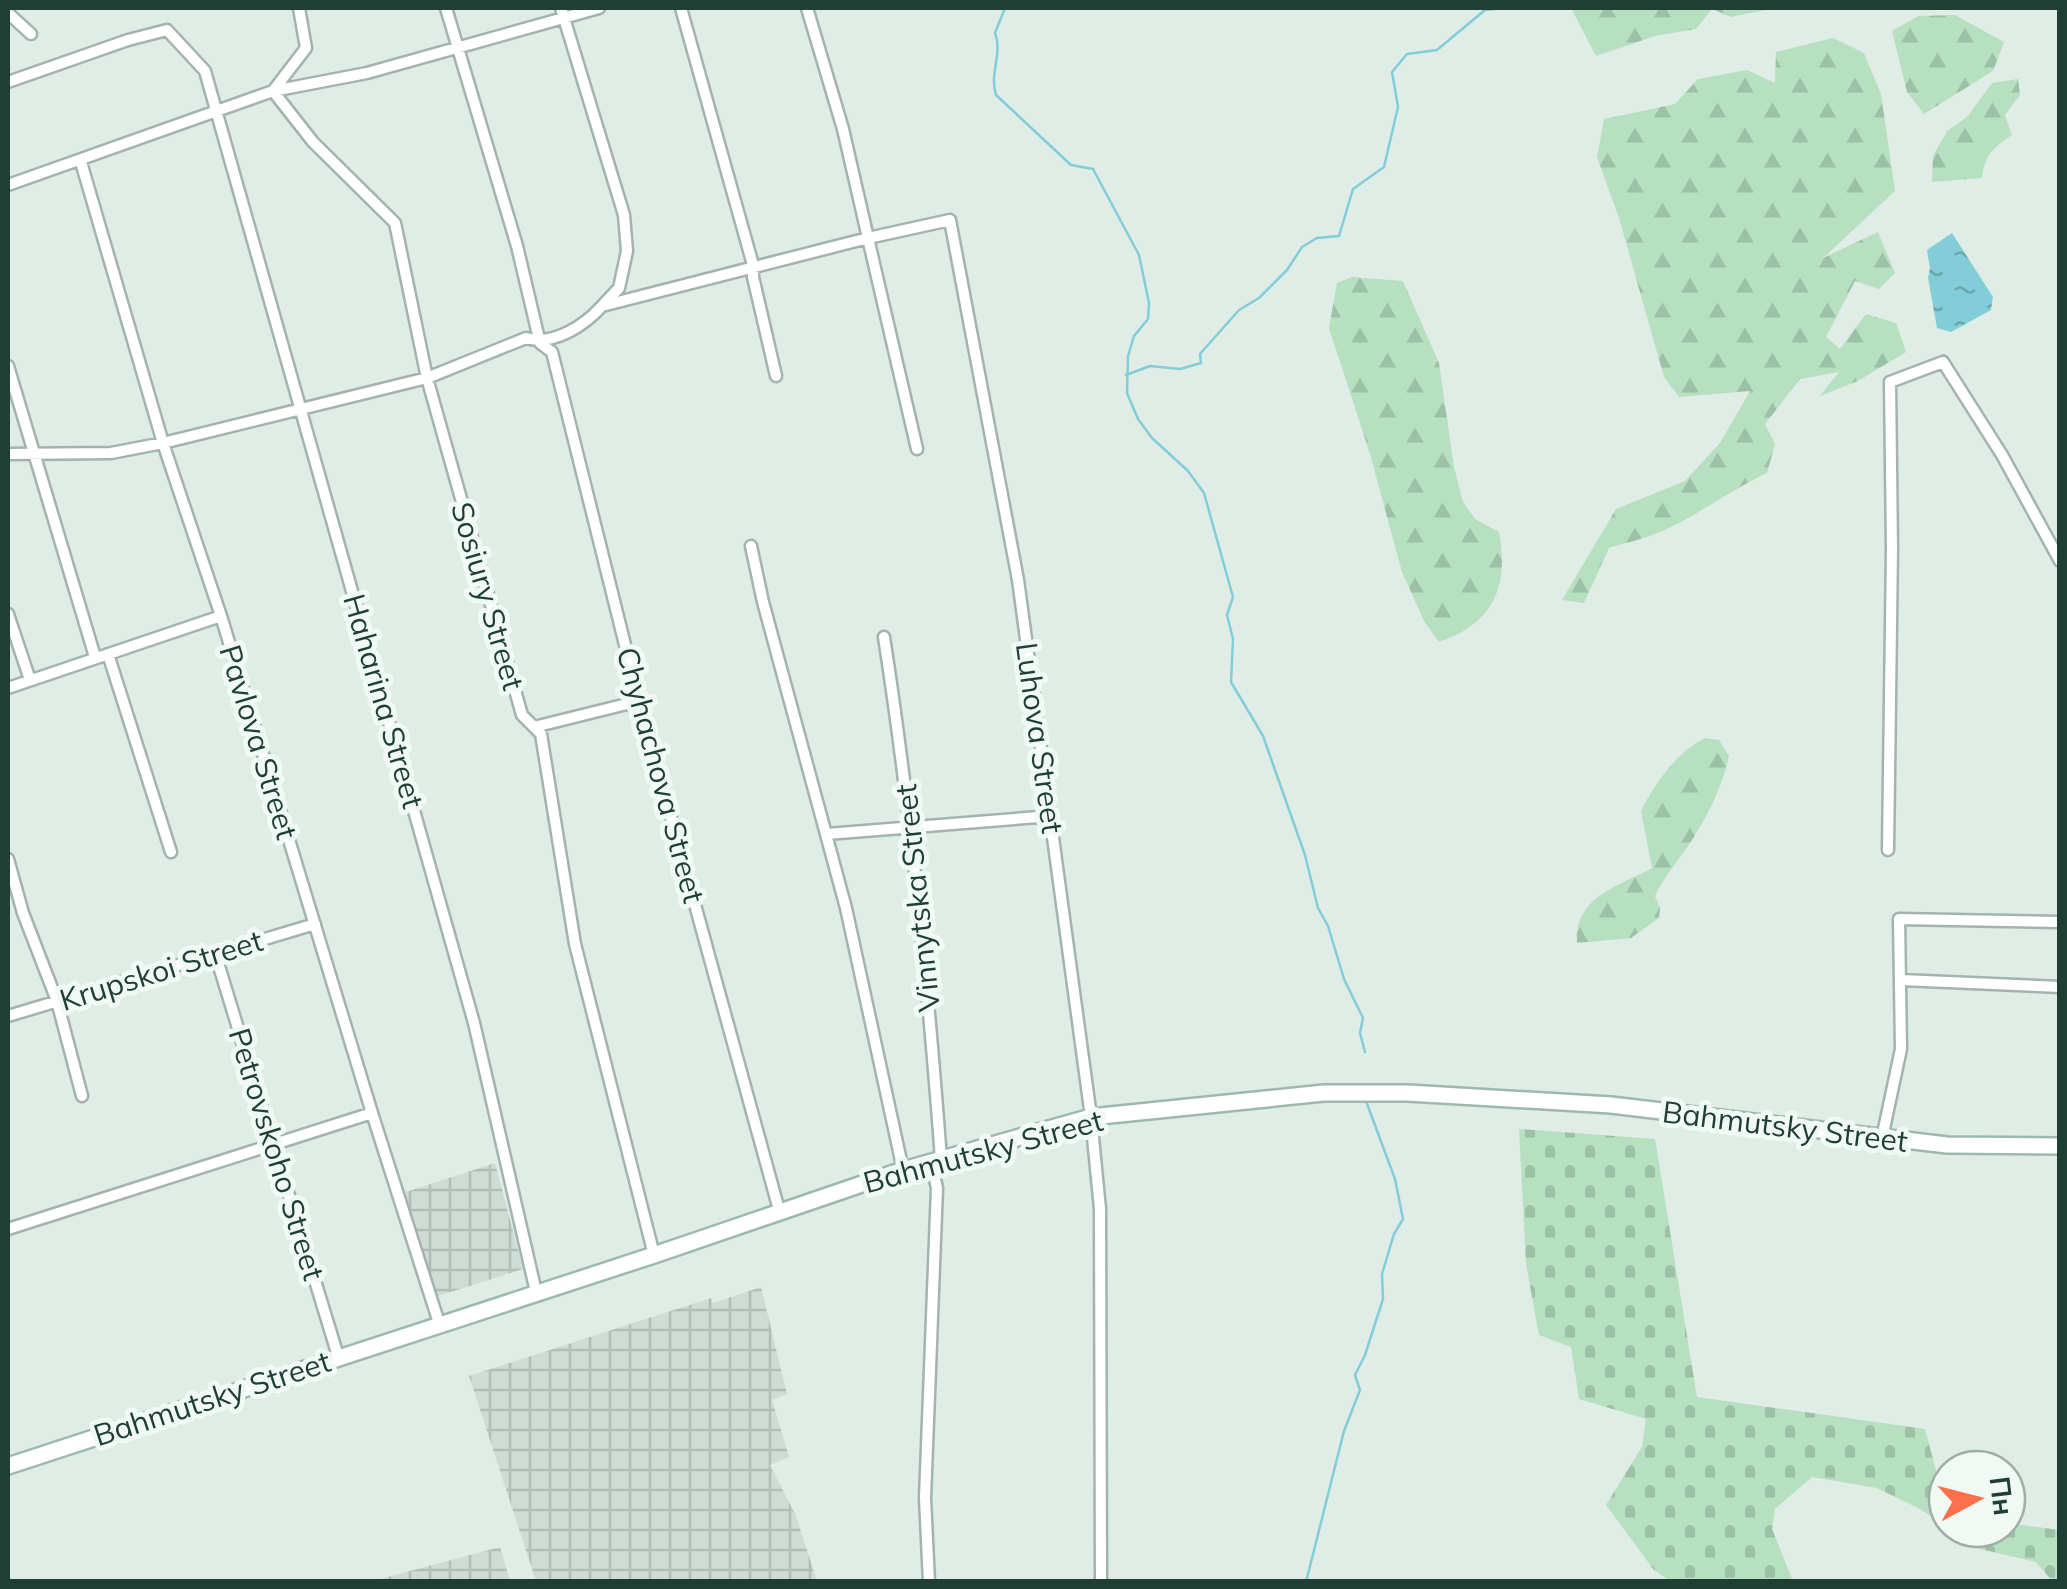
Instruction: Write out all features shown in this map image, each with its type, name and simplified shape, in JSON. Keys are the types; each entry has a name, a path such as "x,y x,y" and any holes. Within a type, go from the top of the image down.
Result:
{"main road":[{"name":"Bahmutsky Street","path":"8,1466 440,1322 654,1256 903,1170 1091,1117 1324,1093 1408,1093 1611,1105 1947,1145 2060,1146"}],"street":[{"path":"273,92 306,48 299,8"},
{"name":"Chyhachova Street","path":"446,8 517,246 540,342 552,352 640,700 780,1210"},
{"path":"8,185 273,92 367,73 563,12 599,8"},
{"path":"681,8 753,265 752,277 776,376"},
{"path":"806,8 842,129 916,449"},
{"path":"8,12 32,34"},
{"path":"8,454 111,453 163,443 427,378 526,338 540,342 587,322 619,288 627,251 624,215 563,12"},
{"name":"Haharina Street","path":"8,82 166,30 205,71 474,1023 536,1292"},
{"name":"Sosiury Street","path":"273,92 312,142 396,223 427,378 522,715 541,734 575,944 654,1256"},
{"name":"Pavlova Street","path":"80,162 163,443 440,1322"},
{"name":"Luhova Street","path":"868,238 950,220 1018,580 1091,1117 1100,1210 1101,1582"},
{"path":"602,306 868,238"},
{"path":"1888,850 1890,382 1943,362 2002,455 2060,561"},
{"path":"8,366 95,657"},
{"path":"751,546 846,908 903,1170"},
{"path":"8,614 30,680"},
{"path":"8,688 220,616"},
{"name":"Vinnytska Street","path":"884,638 926,958 936,1160 926,1498 929,1582"},
{"path":"108,654 171,852"},
{"path":"534,727 640,700"},
{"path":"827,834 1050,816"},
{"path":"8,858 23,914 57,1001 82,1096"},
{"path":"1882,1138 1901,1050 1900,919 2060,922"},
{"name":"Krupskoi Street","path":"8,1016 315,924"},
{"name":"Petrovskoho Street","path":"215,953 338,1356"},
{"path":"1901,980 2060,987"},
{"path":"8,1229 372,1113"}],"shaded area":[{"path":"495,1163 523,1269 435,1297 403,1193"},
{"path":"761,1287 787,1394 772,1400 789,1457 770,1465 796,1516 817,1581 536,1581 469,1376 711,1298 713,1303"},
{"path":"500,1547 510,1581 373,1581"}],"green space":[{"path":"1571,8 1775,8 1731,17 1712,9 1696,29 1655,36 1596,56"},
{"path":"1955,15 2004,42 1993,71 1924,114 1907,92 1892,31 1918,16"},
{"path":"1833,38 1864,53 1881,94 1895,191 1823,258 1878,232 1895,273 1879,289 1855,281 1826,337 1840,349 1866,314 1896,323 1906,352 1858,381 1820,396 1839,372 1800,379 1765,424 1775,444 1767,473 1670,528 1609,548 1584,603 1562,600 1616,509 1685,481 1720,443 1750,391 1679,397 1664,377 1619,218 1597,157 1604,119 1675,104 1698,79 1747,70 1775,83 1776,52"},
{"path":"2018,79 2020,95 2005,115 2012,135 1991,152 1982,178 1932,182 1933,156 1947,131 1967,117 1992,83"},
{"path":"1352,277 1403,281 1439,363 1463,502 1475,519 1499,532 1502,570 1493,600 1473,625 1439,642 1424,621 1402,572 1370,454 1329,328 1337,283"},
{"path":"1705,738 1719,740 1729,756 1697,833 1655,896 1659,918 1631,938 1577,943 1578,927 1591,903 1652,868 1641,811 1668,769"},
{"path":"1519,1129 1655,1139 1697,1397 1925,1429 1930,1449 1927,1449 1927,1514 1877,1488 1812,1477 1775,1509 1772,1529 1793,1581 1670,1581 1654,1570 1606,1505 1642,1447 1646,1419 1579,1399 1571,1347 1539,1335 1526,1264"},
{"path":"2027,1526 2059,1530 2059,1581 2052,1581 2036,1562 1980,1549 2027,1549"}],"water":[{"path":"1952,233 1993,297 1991,310 1951,332 1937,328 1927,250"}],"waterway":[{"path":"1005,8 995,33 996,95 1071,165 1093,169 1139,255 1149,303 1148,319 1134,336 1128,356 1127,393 1138,419 1152,438 1188,471 1204,493 1233,597 1227,615 1233,639 1231,682 1263,736 1305,855 1318,908 1363,1018 1360,1033 1365,1052"},
{"path":"1126,375 1150,366 1180,369 1201,363 1200,354 1239,310 1259,298 1287,270 1302,247 1317,238 1339,236 1353,189 1384,167 1398,107 1392,72 1407,54 1437,50 1485,10 1506,8"},
{"path":"1306,1582 1344,1431 1360,1390 1355,1375 1383,1299 1382,1274 1394,1234 1403,1219 1395,1179 1366,1101"}]}
